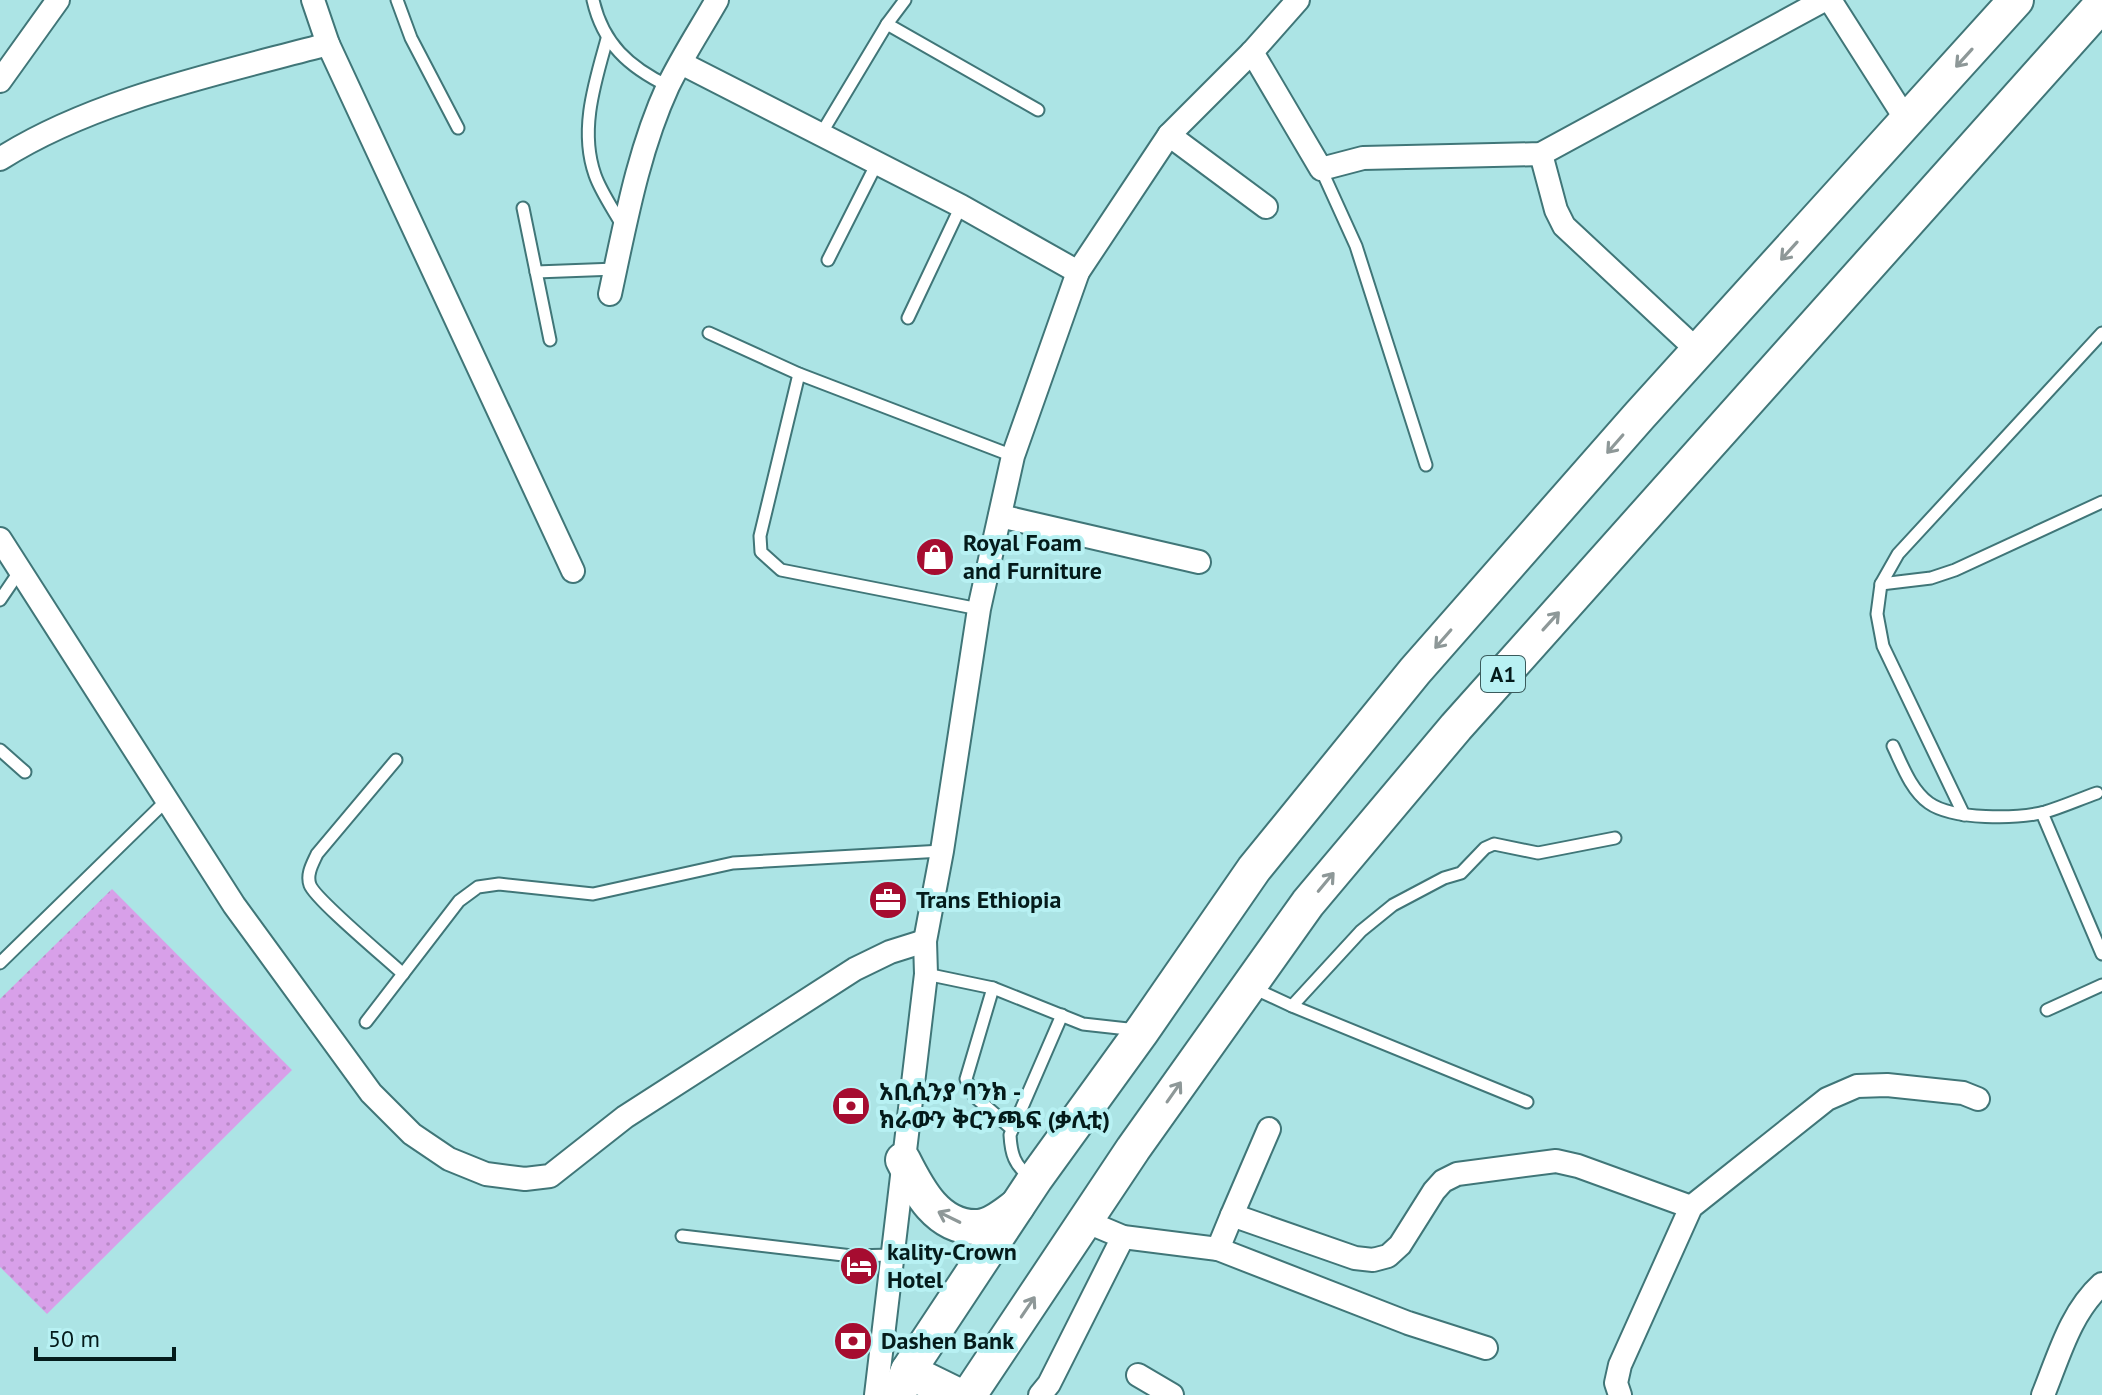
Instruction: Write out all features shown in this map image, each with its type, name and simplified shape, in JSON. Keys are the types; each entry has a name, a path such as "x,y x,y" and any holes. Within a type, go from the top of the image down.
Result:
{"main road":[{"path":"957,1395 905,1387 1026,1193 1254,869 1415,671 1698,351 2016,0"},
{"name":"A1","path":"969,1395 1085,1221 1308,903 1456,727 2102,4"},
{"path":"903,1160 923,1198 938,1213 952,1221 978,1227 993,1223 1026,1193"}],"street":[{"path":"0,81 58,0"},
{"path":"313,0 328,44 573,571"},
{"path":"610,294 647,142 668,86 717,0"},
{"path":"876,1395 926,974 925,941 979,609 1013,456 1078,272 1169,135 1252,52 1298,0"},
{"path":"1252,52 1321,169 1363,158 1541,154 1824,0"},
{"path":"1830,0 1907,121"},
{"path":"0,159 60,127 113,107 328,44"},
{"path":"681,63 961,206 1078,272"},
{"path":"1169,135 1266,207"},
{"path":"1541,154 1556,210 1564,226 1698,351"},
{"path":"1000,516 1199,562"},
{"path":"0,539 234,905 371,1093 412,1134 449,1159 486,1174 525,1179 550,1176 625,1117 855,969 890,952 925,941"},
{"path":"1620,1395 1616,1383 1620,1365 1691,1207 1827,1099 1857,1086 1937,1090 1963,1093 1978,1099"},
{"path":"1218,1249 1269,1129"},
{"path":"1232,1215 1355,1258 1373,1260 1388,1256 1400,1245 1443,1181 1457,1174 1556,1161 1691,1207"},
{"path":"1085,1221 1123,1237 1218,1249 1393,1318 1486,1348"},
{"path":"1040,1395 1049,1384 1123,1237"},
{"path":"2043,1395 2075,1314 2102,1284"},
{"path":"1138,1375 1172,1395"}],"lane":[{"path":"397,0 411,38 458,128"},
{"path":"593,0 607,39 631,64 668,86"},
{"path":"821,134 887,24 905,0"},
{"path":"887,24 1038,110"},
{"path":"607,39 592,89 590,151 595,175 624,229"},
{"path":"828,260 877,163"},
{"path":"1321,169 1356,246 1426,465"},
{"path":"908,318 961,206"},
{"path":"523,208 550,340"},
{"path":"536,272 616,269"},
{"path":"709,333 799,374 1013,456"},
{"path":"1964,815 1883,646 1877,614 1881,584 1898,554 2102,333"},
{"path":"799,374 760,536 761,552 781,570 979,609"},
{"path":"1881,584 1931,578 1955,570 2102,502"},
{"path":"0,600 19,572"},
{"path":"1893,746 1910,782 1929,803 1964,815 2042,813 2097,793"},
{"path":"0,750 25,772"},
{"path":"396,760 317,854 310,869 310,885 324,902 403,974"},
{"path":"0,963 167,800"},
{"path":"2042,813 2102,954"},
{"path":"1292,1006 1361,931 1393,905 1444,878 1461,873 1485,848 1494,844 1538,853 1615,838"},
{"path":"366,1022 459,901 478,887 499,884 593,894 733,863 942,851"},
{"path":"926,974 993,988 1083,1024 1142,1031"},
{"path":"2047,1010 2102,985"},
{"path":"1249,986 1527,1102"},
{"path":"993,988 966,1079 974,1096 1012,1129"},
{"path":"1026,1193 1023,1172 1011,1154 1012,1129 1062,1015"},
{"path":"682,1236 852,1256 892,1255"}],"shaded area":[{"path":"112,889 292,1070 47,1314 0,1267 0,999"}],"place":[{"name":"Royal Foam and Furniture","path":"935,557"},
{"name":"Trans Ethiopia","path":"888,900"},
{"name":"አቢሲንያ ባንክ - ክራውን ቅርንጫፍ (ቃሊቲ)","path":"851,1106"},
{"name":"kality-Crown Hotel","path":"859,1266"},
{"name":"Dashen Bank","path":"853,1341"}]}
